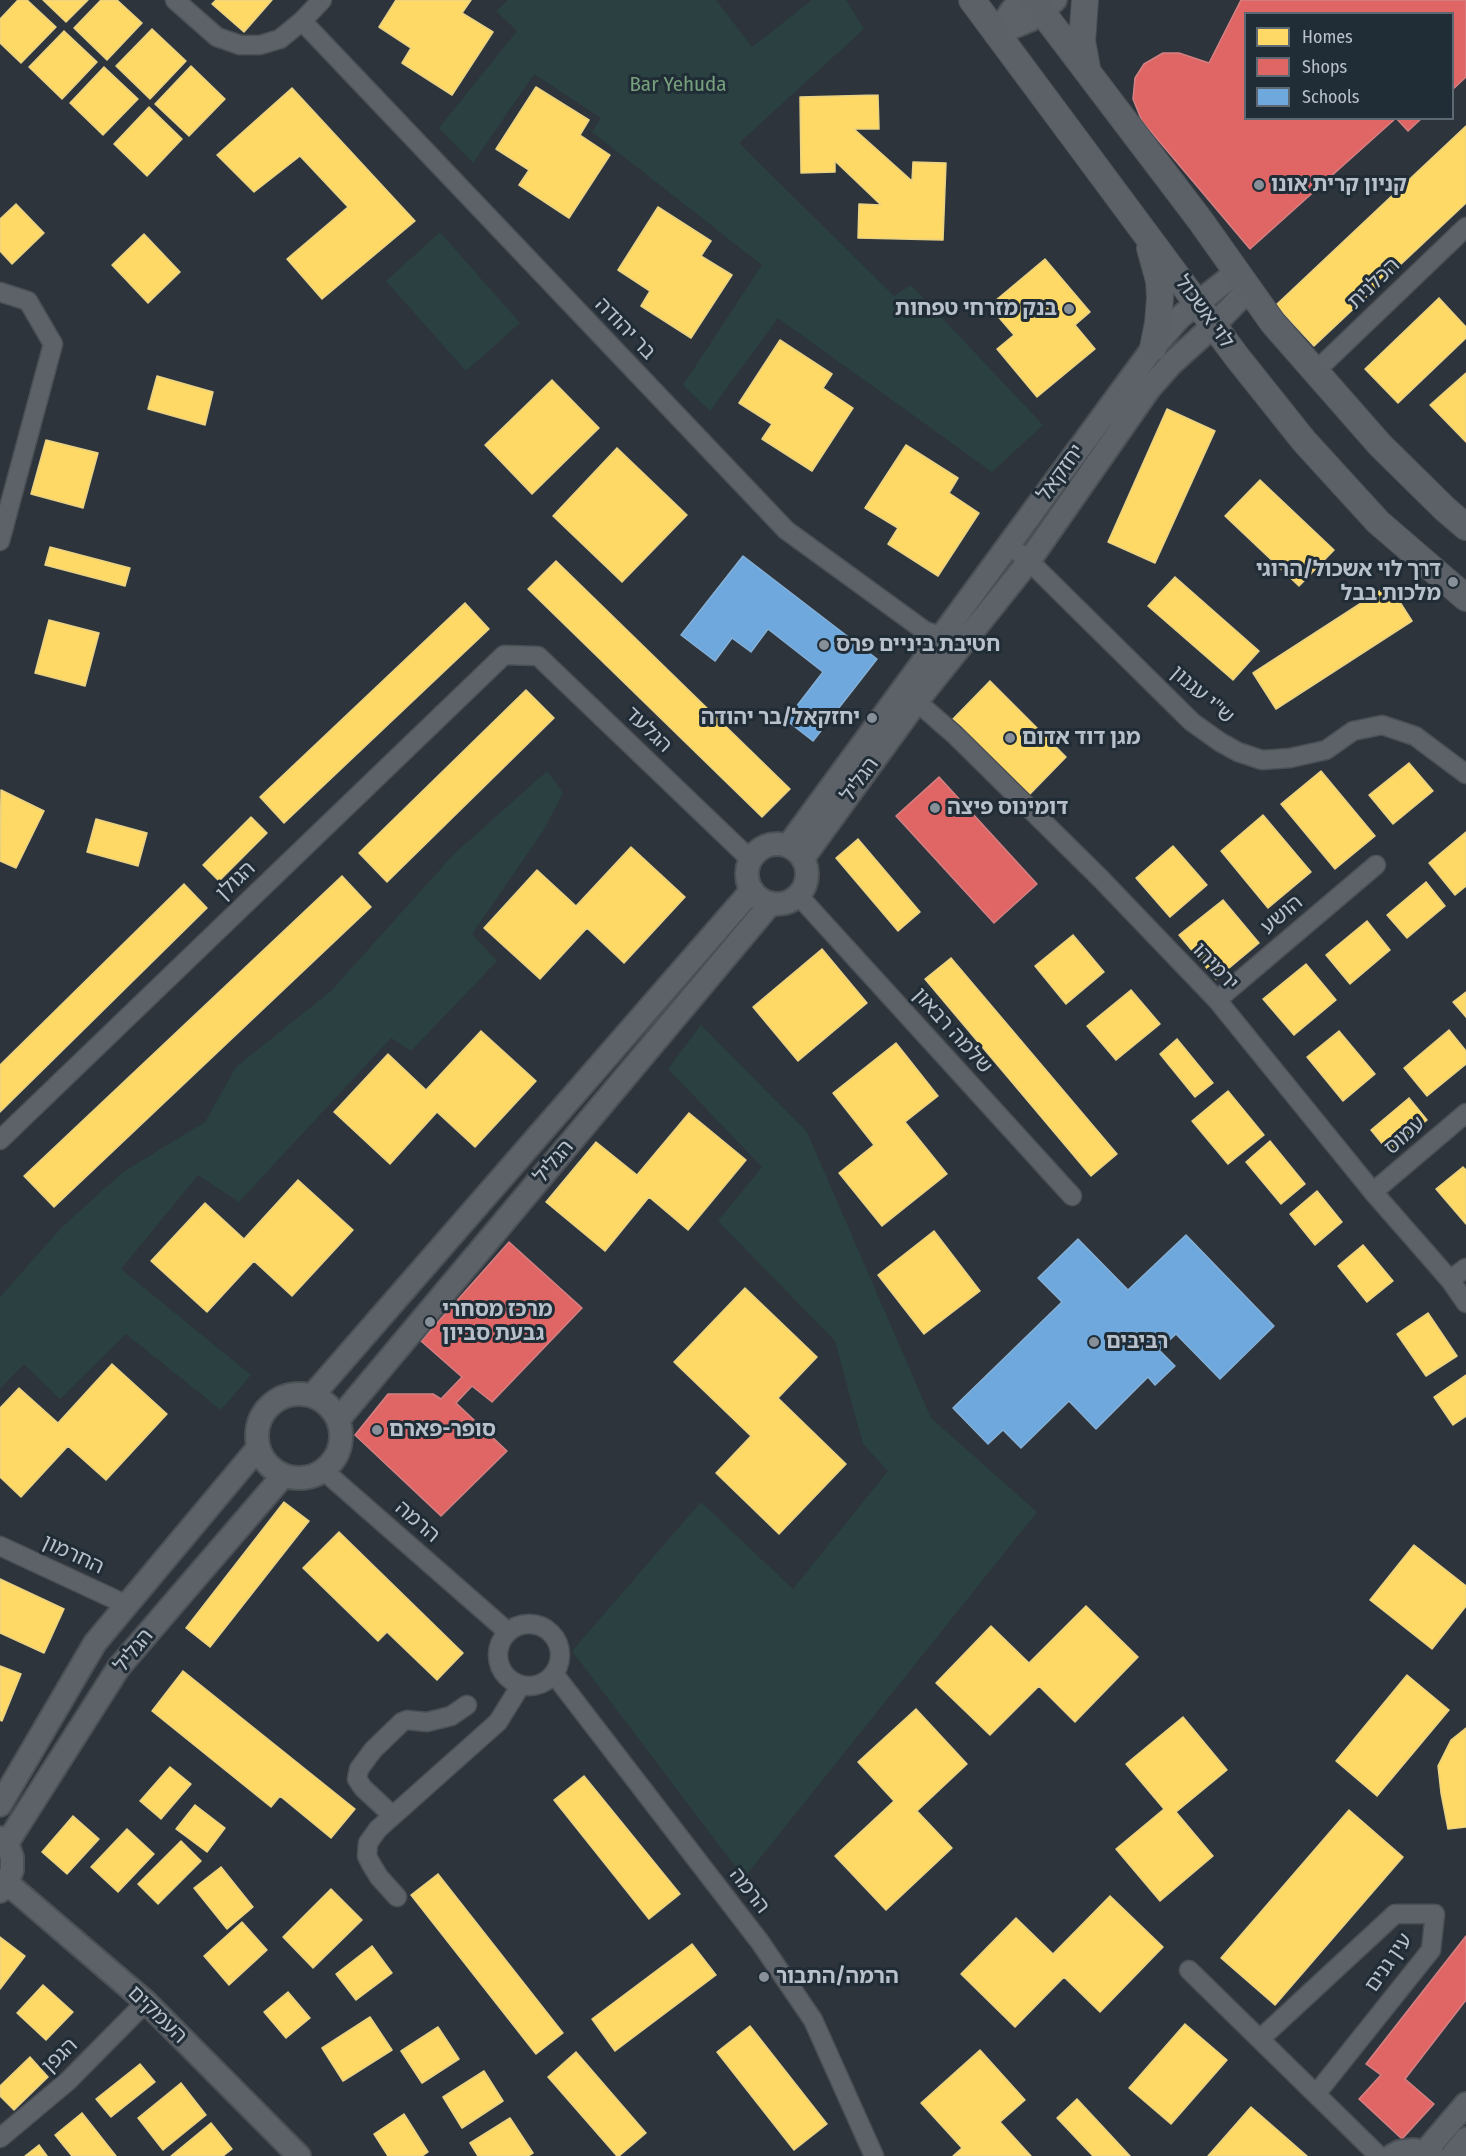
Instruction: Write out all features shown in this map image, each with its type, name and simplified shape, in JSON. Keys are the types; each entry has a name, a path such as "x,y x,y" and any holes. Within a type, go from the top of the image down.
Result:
{"main road":[{"name":"לוי אשכול","path":"972,0 1244,365 1328,469 1378,522 1466,598"},
{"path":"1086,0 1082,41 1089,74"},
{"path":"1038,3 1273,322 1380,445 1466,527"},
{"path":"1146,234 1159,281 1158,323 1153,348"}],"street":[{"path":"175,0 216,37 240,45 260,45 280,39 322,0"},
{"path":"996,34 1018,26 1038,3"},
{"name":"בר יהודה","path":"302,21 786,530 925,631 942,634"},
{"name":"הכלנית","path":"1316,374 1322,365 1466,227"},
{"name":"יחזקאל","path":"909,695 942,634 1153,348 1180,317 1198,303 1243,281"},
{"name":"יחזקאל","path":"909,695 1029,561 1149,389 1172,363 1214,325 1243,281"},
{"path":"0,292 28,301 53,344 0,541"},
{"name":"ש\"י עגנון","path":"1008,545 1029,561 1192,722 1238,752 1262,760 1290,758 1326,750 1353,731 1382,725 1415,736 1466,774"},
{"name":"הגלעד","path":"504,655 538,656 751,860"},
{"name":"הגולן","path":"0,1140 504,655"},
{"name":"הגליל","path":"795,852 909,695"},
{"name":"ירמיהו","path":"909,695 955,735 1100,878 1216,1000 1373,1192 1450,1280 1466,1303"},
{"path":"779,844 795,852 807,868 804,887 798,895 781,904 771,903 757,896 752,890 747,875 751,860 763,848 779,844"},
{"name":"הושע","path":"1216,1000 1376,865"},
{"name":"הגליל","path":"312,1396 752,890"},
{"name":"שלמה רבאון","path":"798,895 1072,1196"},
{"name":"הגליל","path":"338,1420 771,903"},
{"name":"עמוס","path":"1373,1192 1466,1113"},
{"path":"1450,1280 1466,1268"},
{"path":"298,1394 312,1396 330,1407 338,1420 341,1438 337,1453 323,1470 312,1476 298,1478 284,1476 264,1461 258,1448 256,1438 259,1423 271,1405 283,1397 298,1394"},
{"name":"הגליל","path":"0,1805 95,1643 258,1448"},
{"name":"הרמה","path":"323,1470 508,1632"},
{"name":"הגליל","path":"4,1840 119,1667 284,1476"},
{"name":"החרמון","path":"0,1546 127,1605"},
{"path":"530,1623 538,1624 550,1631 561,1650 559,1665 554,1674 542,1684 532,1687 511,1681 501,1670 498,1661 498,1648 502,1639 515,1627 530,1623"},
{"name":"הרמה","path":"554,1674 760,1942 813,2020 874,2156"},
{"path":"397,1897 379,1877 367,1856 368,1843 392,1815 498,1722 521,1685"},
{"path":"392,1815 363,1788 357,1779 359,1769 373,1750 402,1722 407,1720 427,1722 451,1716 467,1705"},
{"path":"4,1840 12,1857 12,1870 4,1887"},
{"name":"העמקים","path":"4,1887 146,2002 299,2156"},
{"name":"עין גנים","path":"1260,2039 1395,1914 1435,1914 1431,1950 1316,2094"},
{"path":"1189,1970 1379,2156"},
{"name":"הגפן","path":"0,2138 68,2081 146,2002"},
{"path":"1392,2156 1399,2152 1414,2150 1429,2154 1466,2104"},
{"path":"1452,2156 1466,2139"}],"green space":[{"name":"Bar Yehuda","path":"508,0 716,0 752,47 812,0 846,0 864,29 739,143 894,296 911,285 1043,425 992,472 778,318 710,411 683,385 762,265 592,132 601,118 534,74 473,163 439,128 517,31 496,11"},
{"path":"440,232 520,323 466,371 386,281"},
{"path":"547,771 563,793 543,831 472,934 497,961 411,1051 391,1038 239,1202 198,1175 121,1269 251,1375 221,1410 126,1334 60,1399 24,1364 0,1389 0,1297 62,1227 123,1172 205,1122 236,1067 331,991 453,855"},
{"path":"701,1025 807,1132 931,1418 1037,1512 744,1878 572,1651 701,1502 793,1589 888,1471 863,1444 835,1341 718,1221 762,1167 668,1069"}],"building: Homes":[{"path":"18,0 27,0 56,27 21,63 0,43 0,19"},
{"path":"43,0 88,0 66,22"},
{"path":"101,0 117,0 142,23 107,60 74,28"},
{"path":"216,0 272,0 244,32 212,4"},
{"path":"396,0 471,0 462,13 493,32 452,95 402,63 411,48 379,27"},
{"path":"152,29 186,61 150,99 116,66"},
{"path":"64,31 97,62 62,99 29,67"},
{"path":"191,66 225,99 189,136 155,104"},
{"path":"104,67 138,99 103,135 70,103"},
{"path":"536,87 589,120 580,135 610,155 569,218 519,185 529,170 496,149"},
{"path":"292,88 415,221 322,299 287,259 348,207 300,156 254,192 217,155"},
{"path":"878,95 879,129 854,129 912,181 913,162 946,163 943,240 858,238 859,204 881,205 835,161 835,172 801,173 800,97"},
{"path":"149,107 182,139 147,176 114,144"},
{"path":"1466,126 1466,203 1314,346 1276,305"},
{"path":"16,204 44,233 12,264 0,251 0,219"},
{"path":"658,207 711,241 701,256 732,275 691,338 641,306 650,291 618,270"},
{"path":"144,234 180,272 148,303 112,265"},
{"path":"1045,259 1090,312 1075,325 1095,349 1037,397 997,349 1014,335 989,306"},
{"path":"1439,298 1466,327 1466,338 1398,403 1365,369"},
{"path":"780,340 832,374 823,388 853,408 812,471 762,439 772,424 739,403"},
{"path":"1466,373 1466,442 1430,405"},
{"path":"157,376 213,392 205,425 148,409"},
{"path":"552,380 599,428 532,494 485,445"},
{"path":"1167,409 1215,431 1155,563 1108,542"},
{"path":"46,440 98,453 83,508 31,494"},
{"path":"906,445 958,478 949,493 979,513 938,576 888,544 898,528 865,508"},
{"path":"617,448 687,515 622,582 553,516"},
{"path":"1260,480 1334,550 1299,586 1225,516"},
{"path":"50,547 130,568 125,586 45,565"},
{"path":"556,561 790,789 762,817 528,589"},
{"path":"1175,577 1259,651 1233,680 1148,606"},
{"path":"1389,585 1412,621 1276,709 1253,673"},
{"path":"465,603 489,629 284,823 260,797"},
{"path":"49,620 99,633 85,686 35,673"},
{"name":"מגן דוד אדום","path":"990,681 1066,757 1029,795 953,719"},
{"path":"526,690 554,718 387,882 359,853"},
{"path":"1409,763 1433,791 1393,824 1369,795"},
{"path":"1321,771 1375,836 1335,869 1281,804"},
{"path":"1,790 44,811 16,868 0,861"},
{"path":"1263,815 1311,872 1268,908 1221,851"},
{"path":"251,817 267,833 219,881 203,865"},
{"path":"96,819 147,833 138,866 87,852"},
{"path":"1466,832 1466,886 1455,895 1429,863"},
{"path":"858,839 920,912 898,931 836,858"},
{"path":"1173,846 1207,885 1170,917 1136,878"},
{"path":"631,847 685,897 624,963 587,928 540,979 484,928 537,870 576,906"},
{"path":"342,876 371,907 54,1207 24,1176"},
{"path":"1426,882 1445,906 1407,938 1387,915"},
{"path":"184,884 207,908 0,1112 0,1065"},
{"path":"1223,900 1259,943 1216,979 1179,935"},
{"path":"1367,921 1390,950 1350,984 1326,955"},
{"path":"1073,935 1104,972 1066,1004 1035,966"},
{"path":"822,949 867,1003 798,1061 753,1007"},
{"path":"951,958 1117,1154 1091,1176 925,979"},
{"path":"1306,964 1336,1000 1294,1035 1263,999"},
{"path":"1131,990 1160,1024 1116,1060 1087,1026"},
{"path":"1466,992 1466,1017 1453,1002"},
{"path":"1449,1030 1466,1051 1466,1064 1427,1096 1404,1068"},
{"path":"481,1031 536,1081 475,1147 437,1112 390,1164 334,1112 388,1054 426,1090"},
{"path":"1339,1031 1375,1074 1343,1101 1307,1057"},
{"path":"1177,1039 1213,1083 1195,1097 1160,1054"},
{"path":"896,1043 938,1096 905,1122 947,1174 882,1226 839,1173 874,1145 833,1093"},
{"path":"1228,1091 1264,1135 1228,1164 1192,1121"},
{"path":"1409,1098 1427,1120 1389,1152 1371,1130"},
{"path":"689,1113 746,1160 688,1230 649,1197 605,1251 546,1202 596,1142 637,1175"},
{"path":"1270,1141 1305,1184 1281,1204 1246,1162"},
{"path":"1463,1167 1466,1170 1466,1224 1436,1189"},
{"path":"298,1180 353,1230 292,1296 254,1261 207,1312 151,1261 205,1203 244,1239"},
{"path":"1317,1191 1342,1222 1315,1245 1290,1214"},
{"path":"934,1231 980,1291 924,1334 878,1275"},
{"path":"1363,1245 1393,1281 1367,1302 1338,1266"},
{"path":"745,1288 817,1357 778,1398 846,1464 779,1534 716,1473 751,1436 674,1362"},
{"path":"1428,1313 1457,1356 1426,1376 1397,1334"},
{"path":"112,1364 167,1414 106,1480 68,1446 21,1497 0,1477 0,1408 19,1388 58,1423"},
{"path":"1466,1375 1466,1416 1453,1425 1434,1397"},
{"path":"284,1502 309,1521 210,1647 186,1628"},
{"path":"339,1532 463,1653 437,1680 387,1632 378,1641 303,1568"},
{"path":"1414,1545 1466,1586 1466,1606 1432,1649 1370,1600"},
{"path":"0,1579 64,1609 44,1653 0,1633"},
{"path":"1086,1606 1138,1657 1075,1722 1039,1686 990,1735 936,1683 991,1626 1029,1663"},
{"path":"0,1666 21,1674 2,1721 0,1720"},
{"path":"183,1671 355,1809 331,1838 280,1796 271,1807 152,1711"},
{"path":"1407,1675 1449,1710 1377,1796 1336,1761"},
{"path":"916,1709 967,1764 917,1811 952,1848 886,1910 835,1856 894,1801 858,1762"},
{"path":"1183,1717 1227,1770 1176,1812 1213,1856 1160,1901 1116,1849 1164,1809 1126,1764"},
{"path":"1466,1728 1466,1827 1448,1829 1438,1766 1451,1740"},
{"path":"170,1767 191,1784 161,1819 140,1801"},
{"path":"584,1776 680,1894 649,1919 554,1800"},
{"path":"195,1805 225,1828 207,1852 176,1829"},
{"path":"1349,1810 1403,1857 1275,2005 1221,1958"},
{"path":"73,1816 99,1839 67,1874 42,1852"},
{"path":"127,1829 154,1854 118,1892 91,1867"},
{"path":"181,1841 201,1861 158,1904 138,1884"},
{"path":"221,1867 253,1907 227,1929 194,1888"},
{"path":"438,1874 563,2033 536,2054 411,1895"},
{"path":"331,1889 362,1920 313,1968 283,1937"},
{"path":"1110,1896 1163,1947 1100,2012 1064,1977 1015,2027 961,1974 1016,1918 1053,1954"},
{"path":"242,1922 267,1950 229,1985 204,1956"},
{"path":"0,1937 25,1956 0,1989"},
{"path":"692,1944 716,1975 615,2051 592,2019"},
{"path":"372,1946 392,1973 356,2000 336,1974"},
{"path":"43,1985 73,2012 46,2040 17,2013"},
{"path":"288,1992 310,2018 286,2038 264,2012"},
{"path":"370,2017 392,2050 343,2081 322,2048"},
{"path":"1185,2024 1227,2060 1171,2124 1129,2088"},
{"path":"750,2026 827,2124 794,2150 717,2052"},
{"path":"438,2027 459,2059 422,2083 401,2051"},
{"path":"980,2050 1025,2100 1000,2122 1031,2156 953,2156 962,2148 921,2103"},
{"path":"576,2052 646,2133 619,2156 548,2077"},
{"path":"30,2057 48,2077 14,2110 0,2096 0,2086"},
{"path":"140,2064 155,2082 111,2117 96,2099"},
{"path":"484,2071 503,2101 462,2128 443,2097"},
{"path":"181,2083 206,2115 163,2150 138,2118"},
{"path":"1077,2099 1130,2156 1093,2156 1057,2118"},
{"path":"1251,2107 1307,2156 1208,2156"},
{"path":"82,2113 116,2156 72,2156 55,2135"},
{"path":"404,2114 428,2152 422,2156 388,2156 374,2134"},
{"path":"510,2118 533,2153 528,2156 478,2156 470,2143"},
{"path":"211,2123 232,2149 223,2156 171,2156"},
{"path":"39,2145 47,2156 25,2156"}],"building: Shops":[{"name":"קניון קרית אונו","path":"1241,0 1466,0 1466,77 1454,88 1454,12 1244,12 1244,120 1394,120 1250,249 1142,121 1133,99 1135,78 1144,64 1163,53 1179,53 1209,63"},
{"name":"קניון קרית אונו","path":"1398,120 1420,120 1408,131"},
{"path":"939,777 1037,884 994,923 896,816"},
{"path":"509,1242 582,1308 492,1402 472,1386 456,1403 507,1451 441,1516 355,1435 388,1394 433,1394 441,1399 462,1377 421,1341"},
{"path":"1466,1936 1466,2000 1405,2079 1434,2104 1402,2139 1359,2099 1381,2075 1366,2064"}],"building: Schools":[{"name":"חטיבת ביניים פרס","path":"743,556 877,659 813,741 786,720 823,672 768,629 751,652 732,638 715,661 681,635"},
{"name":"רביבים","path":"1186,1235 1274,1326 1220,1379 1176,1334 1159,1350 1175,1366 1155,1385 1148,1377 1096,1429 1069,1401 1021,1448 1003,1430 988,1444 953,1408 1062,1302 1038,1278 1078,1239 1128,1290"}],"place":[{"name":"קניון קרית אונו","path":"1259,185"},
{"name":"בנק מזרחי טפחות","path":"1069,309"},
{"name":"דרך לוי אשכול/הרוגי מלכות בבל","path":"1453,582"},
{"name":"חטיבת ביניים פרס","path":"824,645"},
{"name":"יחזקאל/בר יהודה","path":"872,718"},
{"name":"מגן דוד אדום","path":"1010,738"},
{"name":"דומינוס פיצה","path":"935,808"},
{"name":"מרכז מסחרי גבעת סביון","path":"430,1322"},
{"name":"רביבים","path":"1094,1342"},
{"name":"סופר-פארם","path":"377,1430"},
{"name":"הרמה/התבור","path":"764,1977"}]}
